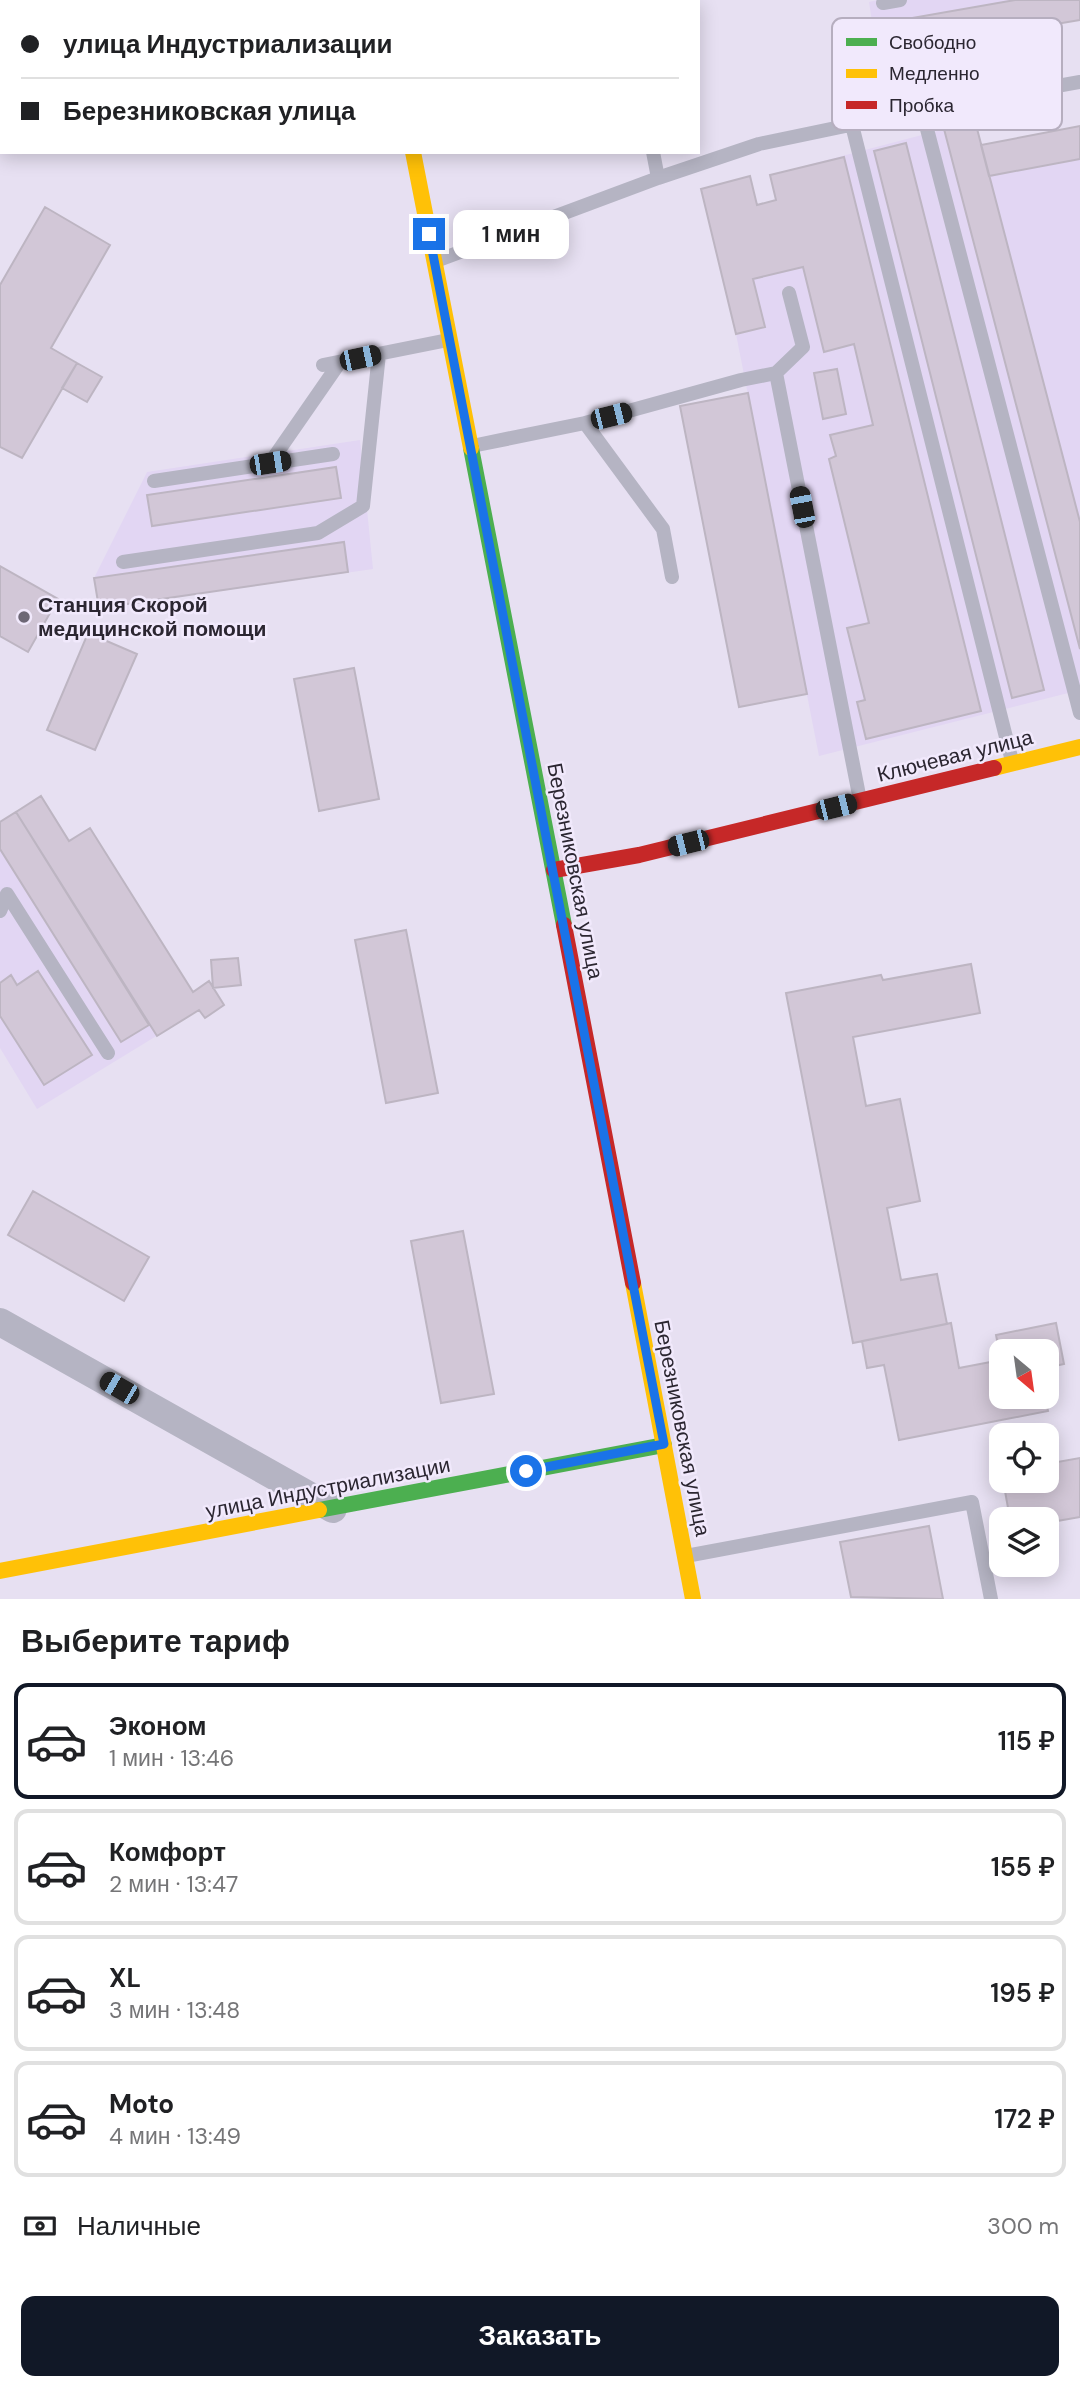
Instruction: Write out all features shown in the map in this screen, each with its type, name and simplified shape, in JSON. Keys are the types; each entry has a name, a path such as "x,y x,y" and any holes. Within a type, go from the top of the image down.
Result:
{"main road":[{"name":"Березниковская улица","path":"413,154 693,1599"},
{"name":"Ключевая улица","path":"554,870 639,855 1080,747"},
{"name":"улица Индустриализации","path":"0,1571 664,1444"}],"street":[{"path":"0,1322 333,1508"}],"lane":[{"path":"883,3 900,0"},
{"path":"1062,85 1080,82"},
{"path":"434,262 657,178 759,144 832,129"},
{"path":"853,130 1013,764"},
{"path":"927,130 1080,713"},
{"path":"653,154 657,178"},
{"path":"471,446 585,423 776,373 803,347 789,293"},
{"path":"323,365 450,340"},
{"path":"123,562 318,533 363,506 379,354"},
{"path":"270,463 340,362"},
{"path":"776,373 860,802"},
{"path":"585,423 663,529 672,577"},
{"path":"154,481 333,454"},
{"path":"0,911 7,894 108,1053"},
{"path":"685,1556 972,1502 991,1599"}],"shaded area":[{"path":"1080,0 1080,20 1062,23 1062,18 871,18 869,2"},
{"path":"1080,126 1080,690 819,756 736,334 701,189 750,176 757,205 776,200 770,175 941,130 978,130 982,145"},
{"path":"360,440 373,569 99,608 94,578 147,472"},
{"path":"41,796 69,841 90,828 192,992 209,981 224,1005 205,1018 199,1010 37,1109 0,1048 0,822"}],"building":[{"path":"1015,0 1080,0 1080,20 1062,23 1062,18 912,18"},
{"path":"1080,126 1080,159 989,176 981,145"},
{"path":"944,130 977,130 1080,522 1080,649"},
{"path":"906,143 1044,690 1012,698 874,151"},
{"path":"844,157 981,711 866,739 857,702 865,700 847,628 869,623 829,459 836,456 830,435 873,425 854,344 824,352 803,267 753,279 765,327 736,334 701,189 750,176 757,205 776,200 770,175"},
{"path":"45,207 110,245 51,348 77,363 22,458 0,447 0,285"},
{"path":"77,363 102,377 87,402 62,388"},
{"path":"837,369 846,414 823,419 814,373"},
{"path":"748,393 807,694 739,707 680,406"},
{"path":"336,467 341,498 152,526 147,495"},
{"path":"344,542 348,572 99,608 94,578"},
{"name":"Станция Скорой медицинской помощи","path":"0,566 58,599 28,652 0,636"},
{"path":"88,633 137,654 95,750 47,730"},
{"path":"354,668 379,799 319,811 294,679"},
{"path":"41,796 69,841 90,828 193,992 209,981 224,1005 205,1018 199,1010 157,1036 16,812"},
{"path":"16,812 149,1025 121,1042 0,849 0,822"},
{"path":"406,930 438,1093 386,1103 355,940"},
{"path":"238,958 241,985 213,988 211,960"},
{"path":"971,964 980,1013 853,1037 866,1106 900,1099 920,1201 887,1208 901,1280 937,1274 947,1324 853,1343 786,993 881,975 883,980"},
{"path":"38,971 92,1055 44,1085 0,1016 0,983 11,975 17,985"},
{"path":"33,1191 149,1257 124,1301 8,1235"},
{"path":"463,1231 494,1394 441,1403 411,1241"},
{"path":"951,1323 959,1368 989,1362 989,1409 1048,1411 899,1440 884,1365 867,1368 862,1341"},
{"path":"1056,1323 1064,1364 1059,1365 1059,1339 997,1339 996,1335"},
{"path":"1080,1458 1080,1517 1059,1521 1059,1507 1008,1507 1005,1493 1059,1493 1059,1462"},
{"path":"929,1526 943,1599 851,1597 840,1542"}],"traffic: fast":[{"path":"471,448 564,925"},
{"path":"319,1510 664,1445"}],"traffic: slow":[{"path":"413,154 471,448"},
{"path":"994,768 1080,747"},
{"path":"633,1283 693,1599"},
{"path":"0,1571 319,1510"}],"traffic: jam":[{"path":"554,870 639,855 994,768"},
{"path":"564,925 633,1283"}],"place":[{"name":"Станция Скорой медицинской помощи","path":"24,617"}],"route":[{"path":"429,234 664,1444 526,1471"}]}
